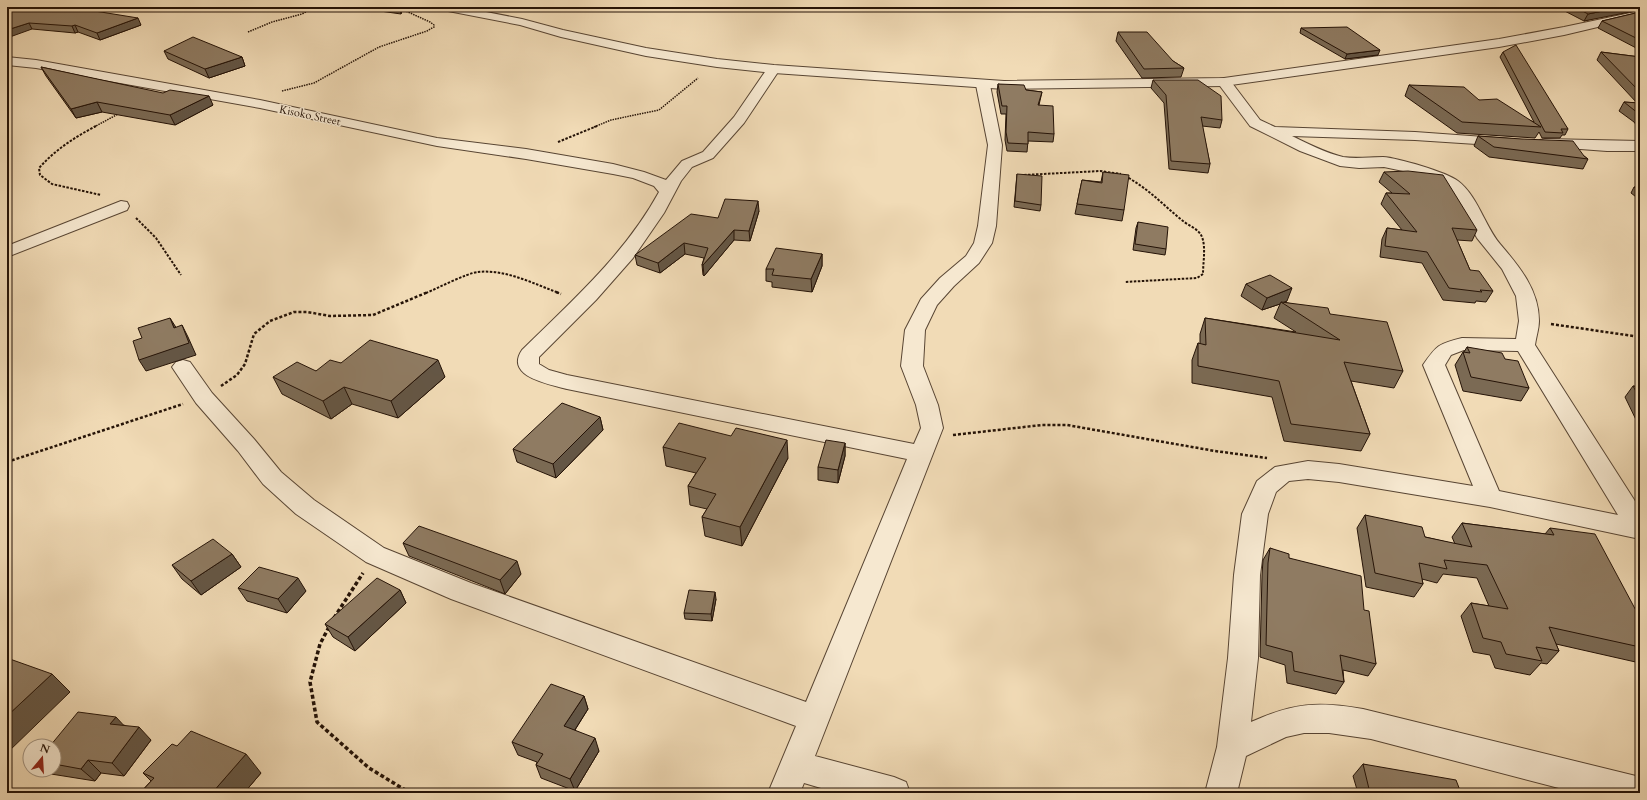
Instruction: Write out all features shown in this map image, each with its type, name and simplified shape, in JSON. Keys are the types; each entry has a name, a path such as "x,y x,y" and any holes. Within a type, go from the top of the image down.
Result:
{"street":[{"path":"443,7 522,22 561,33 646,52 717,63 774,69 983,85 1224,82 1500,43 1564,31 1640,14"},
{"name":"Kisoko Street","path":"7,61 36,64 260,104 437,142 526,154 613,169 638,175 660,184 668,192"},
{"name":"Kisoko Street","path":"613,169 640,171 668,169 687,164 708,155 739,120 774,69"},
{"path":"1224,82 1254,122 1326,157 1340,161 1358,163 1391,163 1445,180 1452,184 1462,195 1486,238 1510,267 1526,296 1529,321 1525,345 1640,528"},
{"path":"894,793 790,779 932,428 927,405 912,366 915,330 928,303 947,282 974,259 983,243 987,226 996,145 983,85"},
{"path":"1270,131 1397,135 1528,143 1640,146"},
{"path":"1391,163 1388,141 1397,135"},
{"path":"687,164 674,180 656,213 627,254 589,296 529,355 528,366 541,375 567,382 924,448"},
{"path":"7,252 121,206"},
{"path":"1490,498 1434,365 1444,351 1462,344 1525,345"},
{"path":"183,367 204,398 246,445 272,478 305,507 375,555 461,591 815,719"},
{"path":"1221,793 1233,747 1243,658 1247,575 1255,514 1266,487 1283,473 1308,470 1339,473 1490,498 1640,528"},
{"path":"1233,747 1276,727 1304,719 1333,719 1372,725 1640,793"}],"path":[{"path":"248,32 272,22 302,14 314,7"},
{"path":"260,104 283,91 306,86 322,80 379,47 427,31 434,27 431,23 410,15 397,7"},
{"path":"526,154 611,120 663,108 717,63"},
{"path":"125,110 58,148 39,168 40,175 52,184 112,198 138,219 156,238 181,276"},
{"path":"992,176 1100,171 1118,173 1141,184 1151,191 1202,236 1203,274 1200,277 1194,279 1125,282"},
{"path":"7,462 204,398 242,370 254,334 258,329 270,321 288,314 307,312 330,316 374,315 477,272 500,273 519,278 559,294 570,296 589,296"},
{"path":"1529,321 1640,337"},
{"path":"924,448 949,436 967,433 1042,425 1067,425 1215,451 1269,458"},
{"path":"333,619 339,607 375,555"},
{"path":"330,625 320,644 310,682 317,722 369,768 410,793"}],"building":[{"path":"7,7 70,7 138,18 97,33 75,25 29,23 7,30"},
{"path":"1575,7 1623,7 1588,14"},
{"path":"1640,12 1640,40 1602,21"},
{"path":"1347,27 1380,50 1347,54 1301,28"},
{"path":"1118,32 1147,32 1173,61 1184,68 1144,69"},
{"path":"193,37 242,57 205,69 164,51"},
{"path":"1516,45 1568,129 1561,129 1563,133 1545,132 1503,52"},
{"path":"1601,52 1640,57 1640,92"},
{"path":"41,67 163,93 170,90 209,96 170,115 97,102 71,109"},
{"path":"1153,80 1198,80 1221,96 1222,120 1201,117 1210,164 1171,161 1166,95"},
{"path":"998,84 1024,85 1026,90 1042,92 1038,105 1053,106 1054,134 1028,132 1028,144 1008,143 1006,132 1007,106 1002,106"},
{"path":"1409,85 1464,87 1479,100 1497,99 1541,127 1462,122"},
{"path":"1624,102 1640,103 1640,115 1639,114"},
{"path":"1478,136 1573,141 1588,159 1494,147"},
{"path":"1408,171 1443,175 1477,230 1452,228 1470,270 1479,271 1493,291 1480,290 1482,292 1449,288 1427,252 1385,246 1387,228 1417,232 1386,193 1410,194 1384,172"},
{"path":"1103,172 1129,175 1124,210 1077,204 1082,180 1102,183"},
{"path":"1017,174 1042,176 1041,205 1015,201"},
{"path":"1634,187 1640,188 1640,192"},
{"path":"725,199 758,201 749,231 734,230 703,265 708,248 684,243 658,263 635,255 691,214 718,218"},
{"path":"1138,222 1168,227 1166,249 1135,244"},
{"path":"776,248 822,254 811,279 772,275 774,269 766,269"},
{"path":"1270,275 1292,288 1267,298 1246,284"},
{"path":"1281,302 1328,308 1330,314 1387,322 1403,371 1344,362 1370,434 1291,424 1279,381 1198,366 1198,343 1206,345 1205,318 1340,340"},
{"path":"170,318 174,328 182,325 189,343 139,360 133,341 142,338 138,328"},
{"path":"370,340 438,360 391,401 344,387 323,401 273,377 297,362 316,371 330,360 341,363"},
{"path":"1467,347 1502,353 1505,359 1518,361 1529,388 1471,377 1463,352 1470,353"},
{"path":"1633,386 1640,387 1640,399"},
{"path":"562,403 600,417 553,464 513,449"},
{"path":"679,423 731,436 736,428 787,440 740,527 702,517 716,494 688,486 706,458 663,447"},
{"path":"826,440 845,443 838,470 818,467"},
{"path":"1365,515 1422,527 1425,537 1472,547 1462,523 1554,535 1550,528 1595,534 1640,618 1640,647 1549,627 1559,651 1536,647 1542,661 1506,654 1501,642 1483,638 1471,603 1508,609 1487,565 1444,560 1447,569 1419,563 1423,584 1375,573"},
{"path":"419,526 517,561 500,580 403,543"},
{"path":"213,539 232,554 191,581 172,565"},
{"path":"1270,548 1289,554 1289,558 1361,576 1364,610 1369,611 1376,664 1340,655 1344,682 1294,671 1292,652 1266,645 1268,563"},
{"path":"259,567 298,578 278,599 238,588"},
{"path":"377,578 400,590 348,637 325,624"},
{"path":"689,590 715,592 711,614 684,613"},
{"path":"7,658 52,674 7,716"},
{"path":"551,684 584,696 564,726 595,738 570,779 536,765 543,754 512,742"},
{"path":"78,712 116,717 110,724 139,727 112,763 88,760 81,769 62,765 62,738 57,738"},
{"path":"191,731 246,754 212,793 140,793 154,778 143,773 172,744 177,746"},
{"path":"1363,764 1456,780 1461,793 1370,793"}]}
